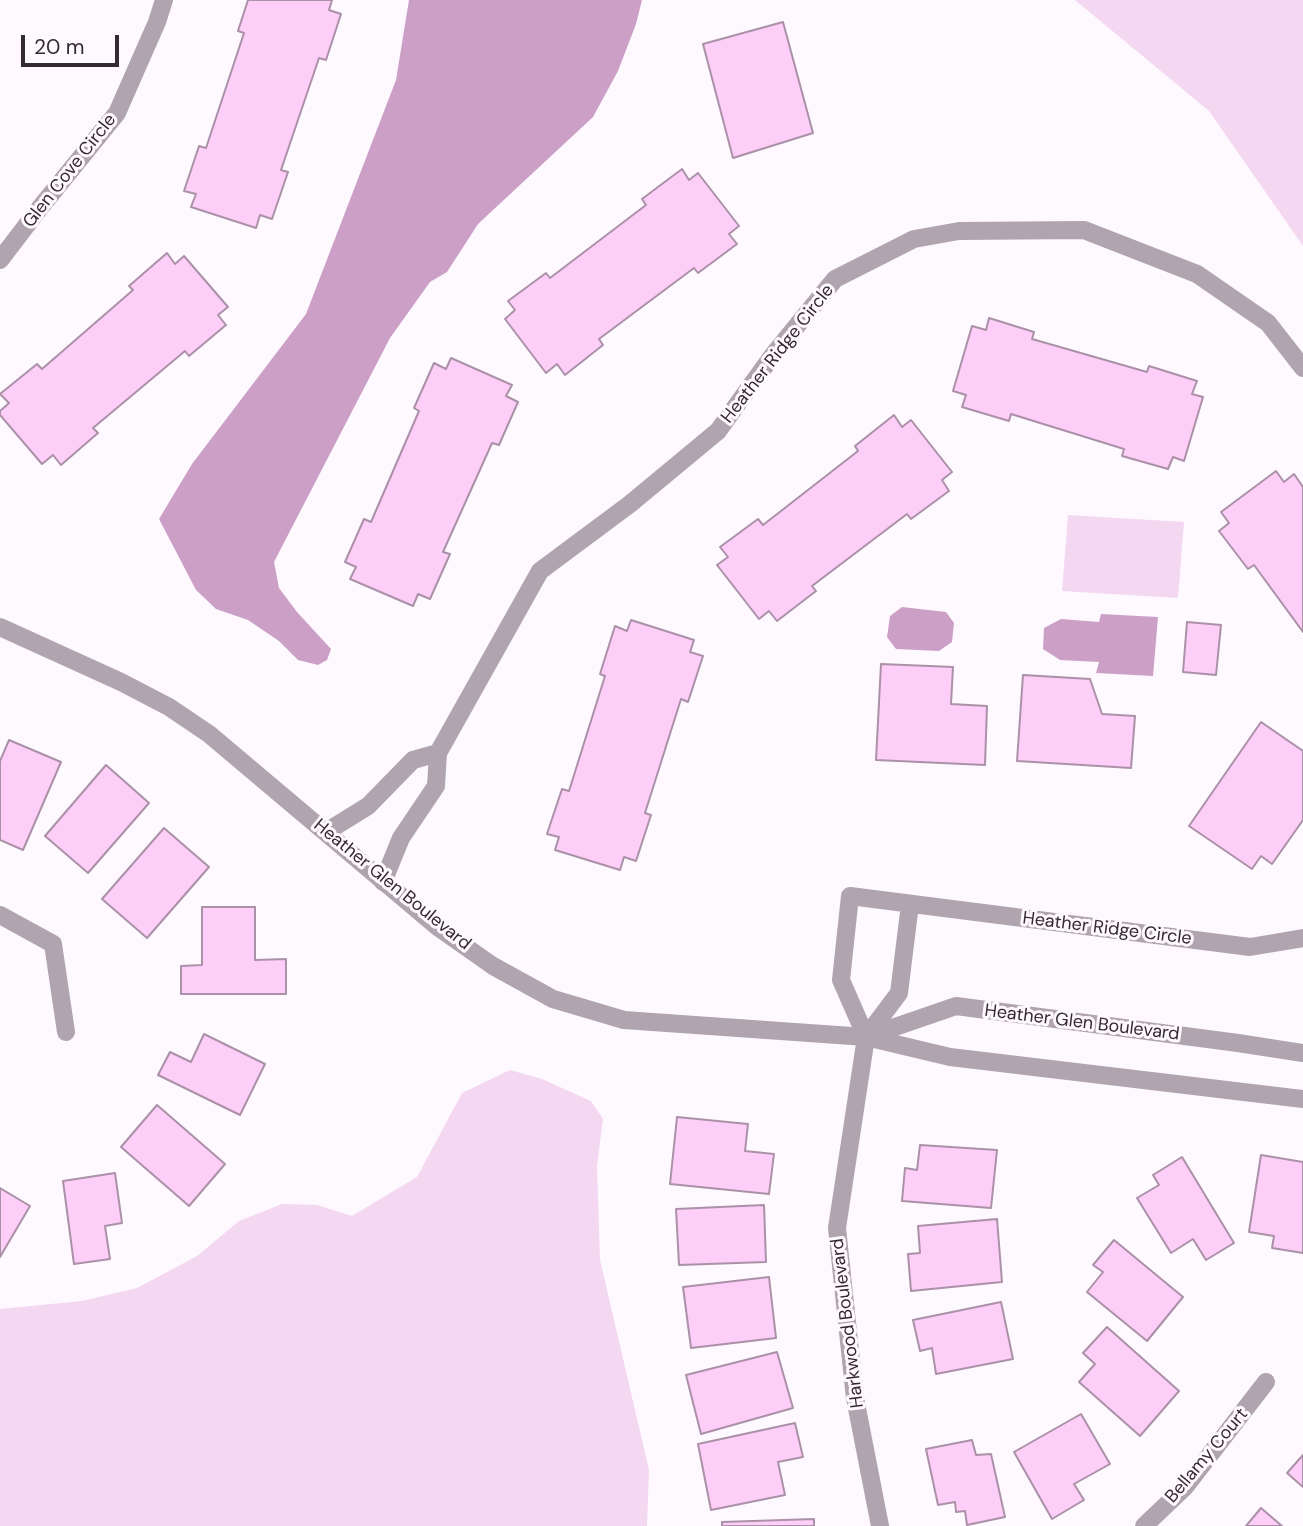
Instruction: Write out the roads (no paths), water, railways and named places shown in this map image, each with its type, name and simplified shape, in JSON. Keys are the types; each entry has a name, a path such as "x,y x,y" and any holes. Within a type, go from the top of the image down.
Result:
{"street":[{"name":"Glen Cove Circle","path":"0,260 117,113 158,22 164,0"},
{"name":"Heather Ridge Circle","path":"383,881 401,838 436,786 438,753 540,571 630,504 718,431 773,355 835,279 914,239 959,232 1084,230 1197,274 1268,323 1303,368"},
{"name":"Heather Glen Boulevard","path":"0,627 169,707 209,734 439,928 494,966 553,999 624,1020 866,1037 950,1057 1303,1099"},
{"path":"326,832 368,806 413,760 438,753"},
{"name":"Heather Ridge Circle","path":"866,1037 841,980 850,896 1250,947 1303,938"},
{"path":"866,1037 898,993 910,904"},
{"path":"0,915 53,944 66,1032"},
{"name":"Heather Glen Boulevard","path":"866,1037 956,1006 1303,1054"},
{"name":"Harkwood Boulevard","path":"866,1037 837,1228 855,1398 880,1526"},
{"name":"Bellamy Court","path":"1144,1526 1185,1487 1266,1382"}]}
